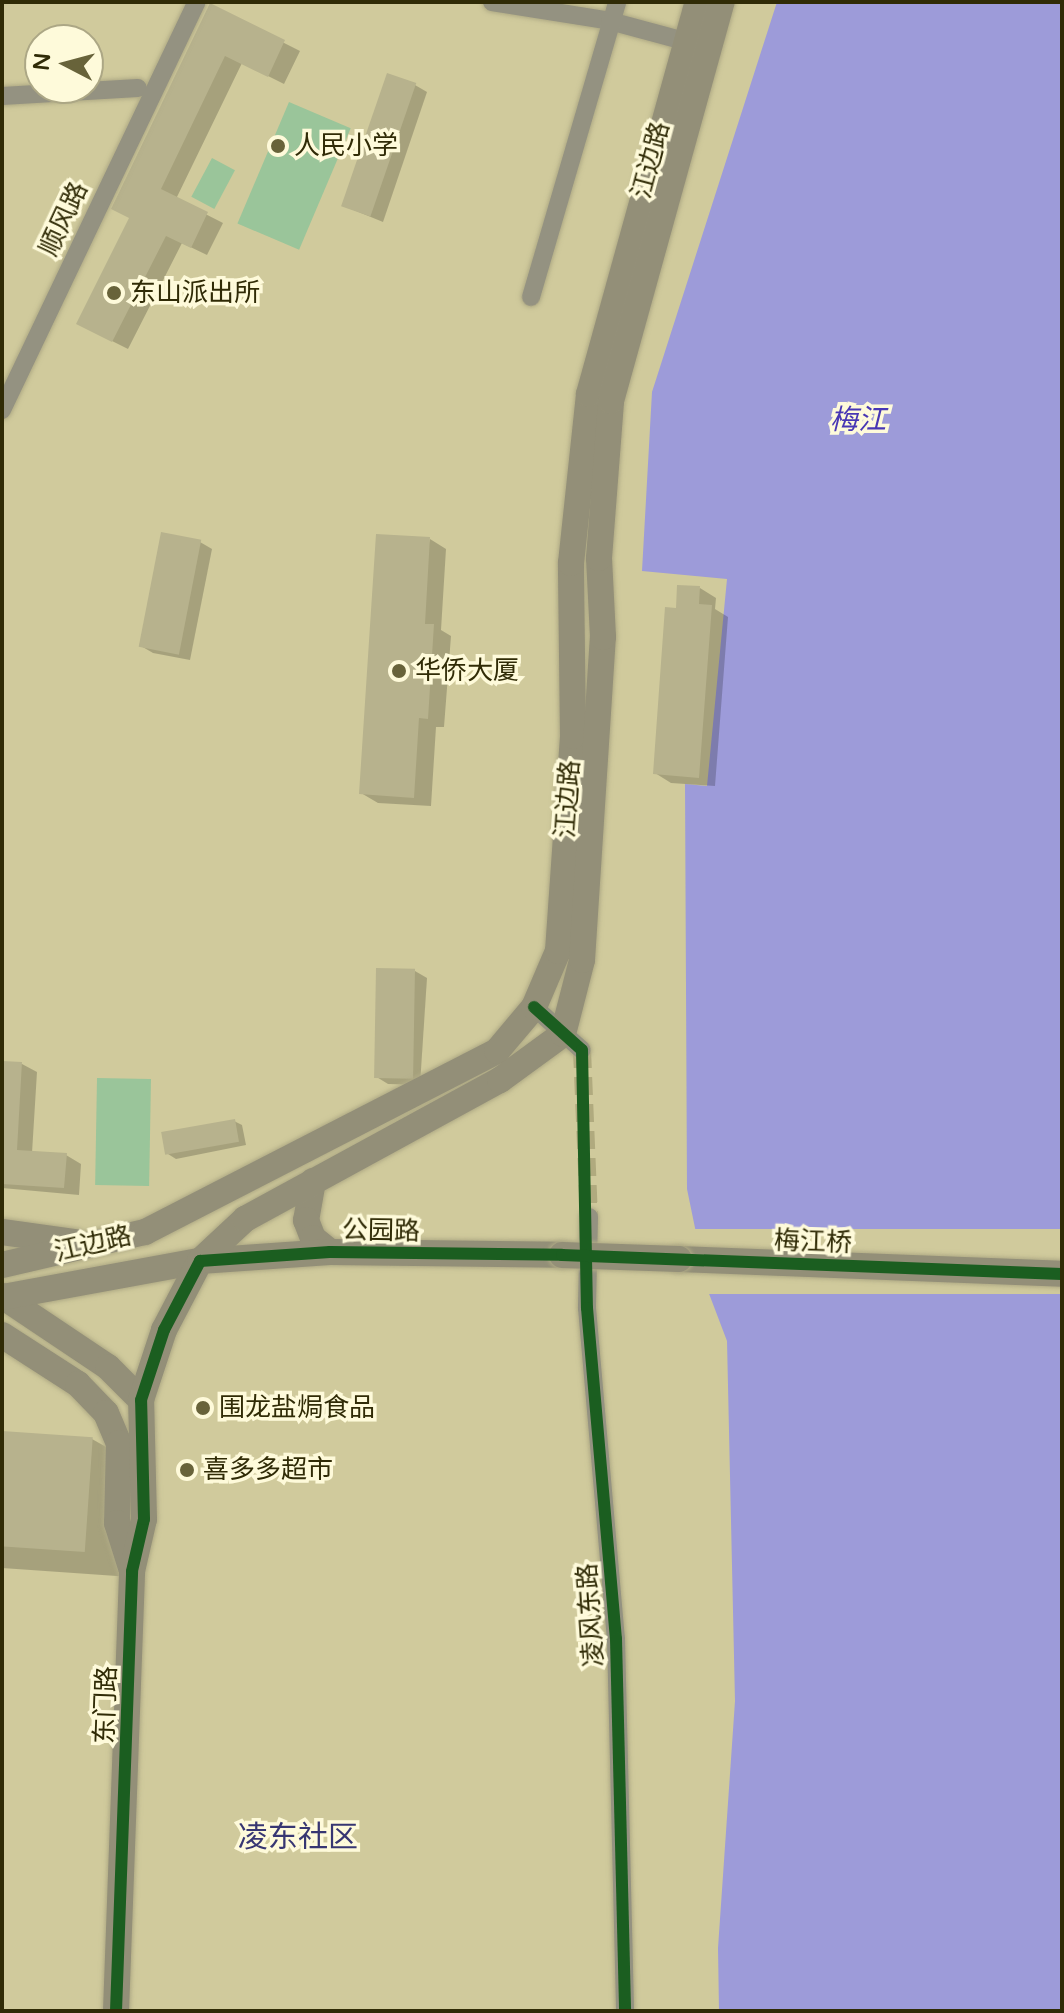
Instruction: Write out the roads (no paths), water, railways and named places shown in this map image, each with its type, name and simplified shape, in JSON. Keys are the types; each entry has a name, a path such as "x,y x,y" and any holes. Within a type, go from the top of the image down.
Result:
{"main road":[{"name":"江边路","path":"2,1265 145,1232 497,1051 534,1007 558,951 573,736 571,563 589,394 684,41 698,2"},
{"name":"江边路","path":"573,1042 582,960 603,637 599,558 611,401 722,2"},
{"path":"200,1261 245,1219 573,1042"},
{"path":"313,1181 306,1220 313,1238 330,1252"},
{"path":"2,1232 90,1244"},
{"name":"公园路","path":"2,1297 200,1261 330,1252 562,1255"},
{"name":"梅江桥","path":"562,1255 1062,1274"},
{"name":"东门路","path":"116,2011 132,1571 144,1519 141,1400 164,1330 200,1261"},
{"path":"2,1297 108,1367 141,1400"},
{"name":"东门路","path":"2,1335 78,1384 106,1413 119,1443 117,1523 132,1571"}],"street":[{"name":"顺风路","path":"2,410 197,2"},
{"path":"492,2 610,21 684,41"},
{"path":"531,297 617,2"},
{"path":"2,96 138,88"},
{"path":"534,1007 573,1042"},
{"name":"凌风东路","path":"589,1217 587,1308 616,1639 625,2011"}],"water":[{"name":"梅江","path":"777,2 1062,2 1062,2011 719,2011 718,1948 735,1701 727,1341 708,1291 687,1189 685,784 707,786 727,579 642,571 652,392"}],"tunnel":[{"path":"582,1050 589,1217"}],"place":[{"name":"人民小学","path":"278,146"},
{"name":"东山派出所","path":"114,293"},
{"name":"华侨大厦","path":"399,671"},
{"name":"围龙盐焗食品","path":"203,1408"},
{"name":"喜多多超市","path":"187,1470"}],"district":[{"name":"凌东社区","path":"298,1838"}]}
